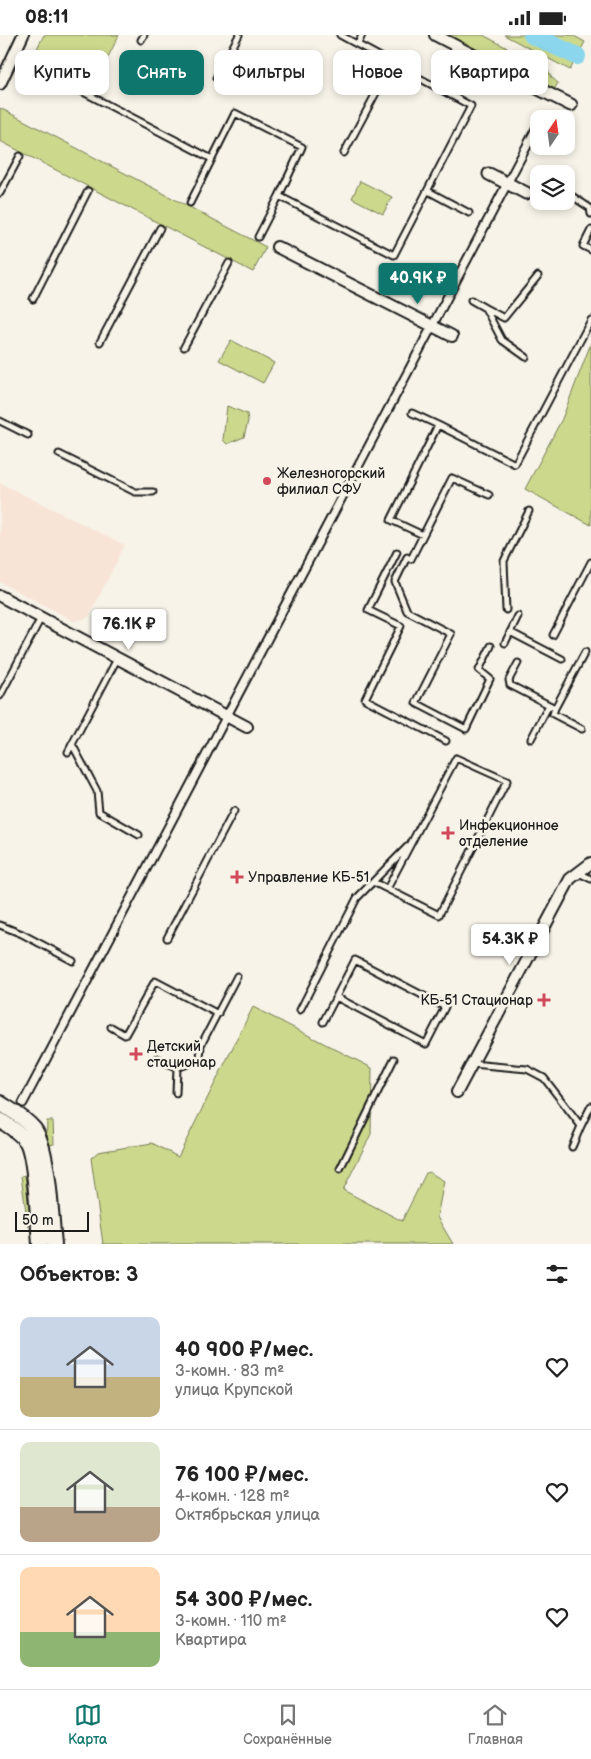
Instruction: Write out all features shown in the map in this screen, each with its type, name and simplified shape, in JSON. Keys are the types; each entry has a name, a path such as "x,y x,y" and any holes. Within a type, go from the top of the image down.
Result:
{"main road":[{"path":"0,1103 38,1128"},
{"path":"0,1120 27,1142 38,1160 54,1244"},
{"path":"19,1134 38,1128"},
{"path":"38,1128 40,1244"}],"street":[{"path":"0,84 23,35"},
{"path":"435,35 464,50"},
{"path":"548,94 571,105"},
{"path":"23,1103 434,326 530,140"},
{"path":"489,174 526,193"},
{"path":"278,247 452,336"},
{"path":"0,595 247,727"},
{"path":"457,1092 570,879 591,863"}],"lane":[{"path":"231,50 239,35"},
{"path":"340,35 367,50"},
{"path":"358,45 362,35"},
{"path":"14,56 212,159"},
{"path":"279,196 394,255 471,106 421,79"},
{"path":"344,153 375,95"},
{"path":"190,203 236,113 302,147 258,237"},
{"path":"0,193 20,156"},
{"path":"33,299 88,191"},
{"path":"428,191 469,213"},
{"path":"575,198 590,208 591,215"},
{"path":"100,342 160,228"},
{"path":"591,230 583,246 591,251"},
{"path":"184,347 229,263"},
{"path":"471,300 504,317 538,276"},
{"path":"485,308 502,340 526,357"},
{"path":"412,413 515,464 591,319"},
{"path":"0,421 28,435"},
{"path":"423,535 391,520 438,425"},
{"path":"59,454 136,492 153,492"},
{"path":"489,495 452,478 423,535 395,582 407,611 451,634 416,703 466,729 490,679 479,670 491,646"},
{"path":"506,610 504,561 529,511"},
{"path":"397,551 368,610 401,627 365,699 446,741"},
{"path":"553,635 591,563"},
{"path":"505,643 518,616"},
{"path":"0,696 41,617"},
{"path":"510,632 562,659"},
{"path":"582,729 553,715 584,652"},
{"path":"68,752 117,659"},
{"path":"518,663 509,680 510,685 555,708"},
{"path":"531,739 548,705"},
{"path":"72,744 97,791 99,812 139,835"},
{"path":"373,882 387,889 439,915 507,781 456,758 387,889"},
{"path":"167,938 234,811"},
{"path":"300,1009 357,899 412,842"},
{"path":"579,873 591,879"},
{"path":"0,925 22,934 73,961"},
{"path":"323,1022 355,960 445,1007 426,1044 336,997"},
{"path":"157,1058 177,1068 200,1059 202,1045 238,976"},
{"path":"111,1027 125,1035 155,981 218,1015"},
{"path":"340,1169 394,1059"},
{"path":"472,1064 527,1069 544,1078 581,1126"},
{"path":"176,1093 177,1068"},
{"path":"572,1147 591,1106"}],"shaded area":[{"path":"0,483 125,545 88,618 74,621 0,582"}],"green space":[{"path":"44,35 119,35 109,55 109,50 36,50"},
{"path":"448,35 483,35 511,50 477,50"},
{"path":"504,35 572,35 585,42 570,70 548,58 548,50 532,50"},
{"path":"548,71 551,77 558,83 554,90 548,87"},
{"path":"0,108 266,247 253,272 0,141"},
{"path":"360,181 392,197 383,214 352,198"},
{"path":"231,340 274,363 263,383 219,360"},
{"path":"591,343 591,525 525,489 562,419"},
{"path":"227,406 247,414 248,421 244,437 227,444 223,440"},
{"path":"253,1007 372,1068 371,1134 343,1190 402,1221 426,1173 429,1172 444,1181 437,1217 453,1244 103,1244 91,1158 98,1152 152,1143 178,1157"},
{"path":"47,1121 53,1121 54,1144 46,1146"},
{"path":"25,1175 30,1218 28,1226 21,1176"}],"waterway":[{"path":"532,35 577,56"}],"place":[{"name":"Железногорский филиал СФУ","path":"267,481"},
{"name":"Инфекционное отделение","path":"448,833"},
{"name":"Управление КБ-51","path":"237,877"},
{"name":"КБ-51 Стационар","path":"544,1000"},
{"name":"Детский стационар","path":"136,1054"}]}
